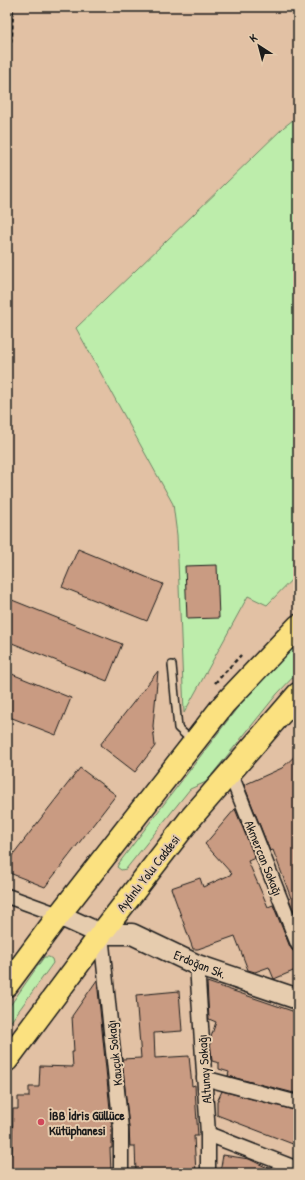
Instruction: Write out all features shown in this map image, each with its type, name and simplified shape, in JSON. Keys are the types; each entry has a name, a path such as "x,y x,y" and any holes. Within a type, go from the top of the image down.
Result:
{"main road":[{"path":"7,985 59,915 224,704 298,626"},
{"name":"Aydınlı Yolu Caddesi","path":"7,1060 190,818 298,695"}],"street":[{"name":"Akmercan Sokağı","path":"230,772 298,944"},
{"path":"7,896 59,915 101,934"},
{"name":"Erdoğan Sk.","path":"101,934 132,934 197,965 298,999"},
{"name":"Kauçuk Sokağı","path":"101,934 121,1129 121,1173"},
{"name":"Altunay Sokağı","path":"197,965 208,1134 208,1173"},
{"path":"204,1078 298,1103"},
{"path":"208,1134 290,1166 291,1173"}],"lane":[{"path":"172,665 178,728 194,742"}],"path":[{"path":"7,63 12,35 13,7"},
{"path":"215,683 241,655"}],"green space":[{"path":"298,116 298,573 267,605 248,596 184,713 177,535 173,504 76,328 284,127"},
{"path":"298,641 298,672 277,694 206,782 190,789 126,869 121,870 117,867 244,699"},
{"path":"44,957 49,957 52,959 53,963 7,1027 7,1010"}],"building":[{"path":"78,549 163,584 147,621 62,587"},
{"path":"217,565 219,618 187,619 185,566"},
{"path":"7,598 122,644 107,681 7,641"},
{"path":"158,671 153,726 155,746 135,772 100,745"},
{"path":"7,672 71,698 56,735 7,716"},
{"path":"298,753 298,921 273,850 270,851 244,785 282,768"},
{"path":"80,768 116,795 45,887 7,872 7,862"},
{"path":"235,809 255,858 248,861 268,907 273,905 290,947 293,951 298,952 298,969 274,979 269,967 255,972 248,970 235,936 198,949 193,949 171,888 200,878 203,887 232,874 205,844"},
{"path":"97,980 112,1129 112,1148 110,1148 111,1173 7,1173 7,1154 12,1154 13,1109 18,1109 18,1097 29,1097 29,1087 39,1087 40,1066 73,1067 72,1052 74,1052 72,1016"},
{"path":"207,982 298,1013 298,1094 228,1076 229,1072 219,1069 219,1063 212,1061 210,1040 216,1022 209,1019"},
{"path":"179,991 182,1031 154,1033 155,1058 189,1056 192,1086 195,1085 198,1136 194,1136 196,1173 136,1173 135,1146 130,1146 122,1059 141,1058 136,995"},
{"path":"222,1091 298,1111 298,1146 217,1115 217,1102"},
{"path":"223,1155 249,1159 278,1173 220,1173"}],"place":[{"name":"İBB İdris Güllüce Kütüphanesi","path":"41,1122"}]}
